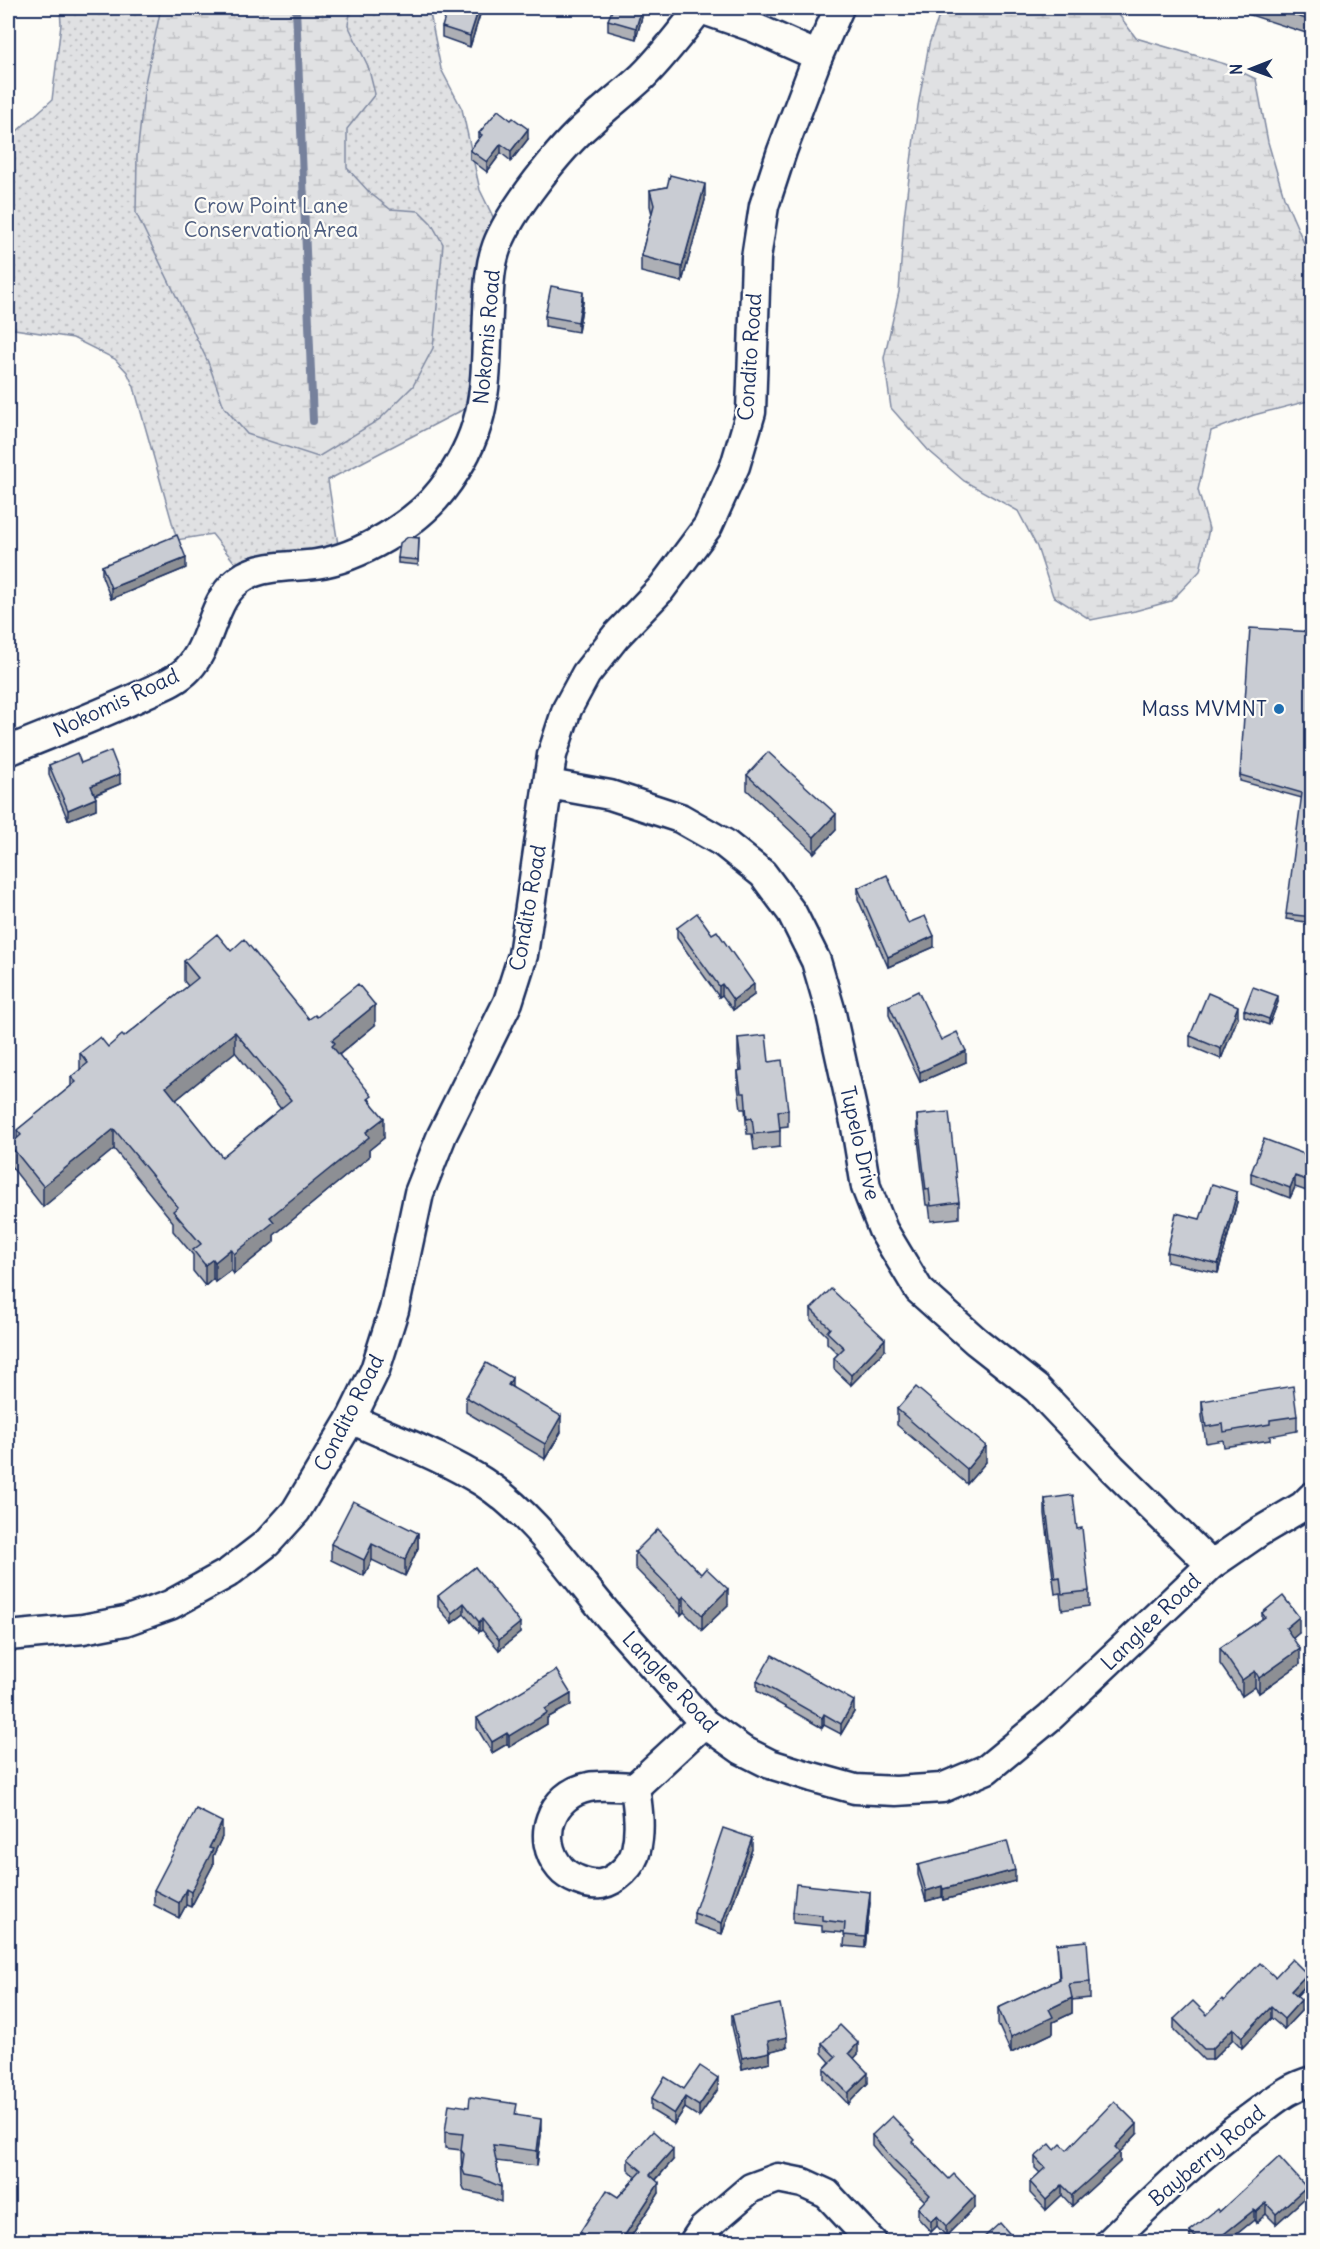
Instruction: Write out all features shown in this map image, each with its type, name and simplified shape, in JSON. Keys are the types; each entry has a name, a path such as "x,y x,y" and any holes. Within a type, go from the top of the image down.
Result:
{"street":[{"path":"699,8 753,27 818,56"},
{"name":"Nokomis Road","path":"8,751 116,708 172,681 186,671 201,650 222,600 244,577 264,570 320,564 339,559 367,547 398,529 426,508 441,491 468,451 477,428 484,398 490,274 497,245 503,234 524,199 566,145 654,64 699,8"},
{"name":"Condito Road","path":"8,1636 83,1629 125,1622 170,1605 228,1573 267,1543 296,1511 351,1419 375,1370 391,1320 420,1193 442,1135 508,1002 523,955 552,755 567,709 586,674 616,636 661,589 708,526 735,466 751,412 756,258 764,206 782,151 839,8"},
{"name":"Tupelo Drive","path":"549,784 610,795 680,818 724,843 763,874 792,913 816,961 830,1009 856,1127 866,1187 883,1230 920,1290 976,1341 1037,1389 1112,1468 1211,1565"},
{"name":"Langlee Road","path":"351,1419 474,1477 515,1507 553,1545 607,1614 704,1723 742,1750 770,1764 855,1789 897,1791 942,1788 987,1768 1050,1717 1211,1565 1259,1532 1303,1506 1312,1497"},
{"path":"635,1787 704,1723"},
{"name":"Bayberry Road","path":"1110,2241 1178,2176 1240,2125 1293,2086 1312,2081"},
{"path":"694,2241 702,2230 751,2188 778,2178 802,2183 827,2194 872,2241"}],"green space":[{"name":"Crow Point Lane Conservation Area","path":"60,8 429,8 441,69 462,109 480,190 496,223 474,404 328,480 338,545 235,563 212,534 177,540 134,387 127,372 115,359 73,338 8,328 8,139 52,100 61,24"},
{"path":"161,8 351,8 348,25 368,66 375,94 347,129 347,168 370,193 390,209 419,211 431,223 443,244 433,348 413,386 380,419 318,457 247,434 224,407 208,362 136,213 137,156 145,83"},
{"path":"942,8 1114,8 1136,38 1225,64 1256,79 1268,142 1284,197 1304,243 1312,246 1312,400 1254,415 1211,431 1198,490 1209,529 1200,571 1171,601 1091,620 1053,596 1037,547 1018,511 964,481 928,450 891,408 884,358 899,292 904,218 918,106 929,44"}],"building":[{"path":"448,8 479,8 470,36 442,27"},
{"path":"613,8 642,8 636,28 608,20"},
{"path":"1272,8 1312,8 1312,21"},
{"path":"498,110 528,129 511,151 501,144 487,162 470,150 482,135 479,133"},
{"path":"670,175 705,184 682,267 641,256 654,205 650,190 667,187"},
{"path":"551,286 583,292 578,322 545,316"},
{"path":"177,535 186,558 111,588 102,566"},
{"path":"408,537 419,538 418,560 398,558 400,543"},
{"name":"Mass MVMNT","path":"1250,628 1312,632 1312,917 1286,914 1302,793 1240,775"},
{"path":"111,751 120,774 91,786 96,798 68,810 49,765 77,753 81,763"},
{"path":"768,752 836,814 814,837 747,775"},
{"path":"887,875 908,923 925,916 934,936 888,957 858,888"},
{"path":"697,913 712,934 717,931 754,984 733,1000 722,984 719,986 677,928"},
{"path":"217,934 231,951 244,939 309,1019 315,1015 317,1017 358,984 375,1005 332,1040 335,1043 332,1046 372,1096 368,1099 384,1118 366,1132 369,1137 270,1217 274,1222 234,1254 231,1249 215,1262 213,1259 205,1265 193,1250 201,1244 173,1211 178,1207 114,1129 43,1186 10,1145 21,1135 17,1130 76,1082 71,1077 88,1063 80,1053 100,1037 108,1047 122,1035 124,1037 198,978 184,961","holes":["235,1032 291,1100 222,1157 166,1087"]},
{"path":"1253,987 1278,996 1269,1019 1244,1010"},
{"path":"918,991 941,1040 957,1032 966,1051 920,1072 889,1005"},
{"path":"1208,993 1238,1006 1221,1049 1190,1036"},
{"path":"766,1035 769,1062 782,1060 788,1110 778,1111 780,1131 754,1134 752,1118 747,1119 745,1093 741,1093 738,1071 742,1070 738,1038"},
{"path":"949,1112 959,1202 931,1206 929,1189 926,1190 917,1115"},
{"path":"1264,1139 1312,1157 1312,1182 1295,1176 1290,1188 1251,1173"},
{"path":"1212,1184 1237,1192 1218,1264 1167,1252 1176,1213 1200,1219"},
{"path":"831,1289 885,1339 851,1375 834,1358 844,1348 827,1332 830,1328 811,1309"},
{"path":"486,1363 512,1378 508,1385 561,1416 545,1444 466,1397"},
{"path":"1293,1386 1297,1416 1270,1420 1270,1424 1224,1432 1223,1424 1206,1427 1202,1401"},
{"path":"916,1387 986,1446 967,1469 897,1409"},
{"path":"1073,1495 1077,1529 1082,1528 1089,1591 1062,1594 1060,1577 1055,1578 1045,1499"},
{"path":"353,1501 418,1533 405,1560 372,1544 364,1560 331,1544"},
{"path":"658,1529 701,1574 706,1568 728,1589 702,1615 684,1596 681,1599 635,1552"},
{"path":"475,1567 520,1623 499,1640 482,1619 479,1622 464,1603 452,1613 438,1596"},
{"path":"1283,1596 1299,1617 1286,1628 1300,1649 1259,1678 1255,1671 1242,1680 1220,1648 1265,1617 1262,1613"},
{"path":"772,1655 854,1701 841,1724 824,1714 822,1718 757,1681"},
{"path":"556,1670 571,1694 545,1709 547,1713 509,1736 507,1733 492,1742 477,1718"},
{"path":"196,1809 222,1822 209,1848 213,1849 191,1892 186,1889 179,1903 154,1890"},
{"path":"723,1828 752,1838 722,1923 694,1913"},
{"path":"1007,1841 1015,1870 943,1889 942,1886 926,1891 918,1865"},
{"path":"796,1884 870,1892 865,1937 844,1935 845,1923 822,1920 822,1915 793,1912"},
{"path":"1087,1941 1090,1982 1069,1984 1072,1998 1049,2009 1053,2017 1011,2037 998,2008 1060,1979 1057,1944"},
{"path":"1292,1959 1307,1974 1291,1991 1301,2000 1284,2019 1271,2007 1242,2037 1233,2028 1212,2049 1204,2049 1174,2019 1193,2001 1207,2015 1222,1999 1224,2001 1260,1963 1275,1977"},
{"path":"780,2004 787,2037 768,2041 770,2052 742,2058 732,2015"},
{"path":"840,2025 858,2043 849,2053 868,2073 848,2093 824,2069 836,2057 822,2043"},
{"path":"700,2066 718,2078 699,2106 685,2097 674,2114 651,2099 665,2077 684,2089"},
{"path":"470,2097 517,2104 515,2115 541,2119 537,2151 493,2145 501,2187 481,2178 465,2175 462,2168 464,2154 461,2150 463,2134 445,2132 449,2104 469,2107"},
{"path":"1114,2101 1137,2124 1115,2147 1120,2152 1072,2195 1062,2185 1046,2200 1030,2182 1045,2168 1035,2157 1050,2144 1055,2150 1061,2144 1067,2150"},
{"path":"892,2116 915,2140 913,2142 949,2179 954,2174 975,2196 946,2226 937,2216 931,2221 918,2208 930,2195 872,2135"},
{"path":"653,2131 673,2149 650,2175 659,2183 621,2241 596,2241 580,2232 607,2190 618,2197 642,2171 628,2159"},
{"path":"1279,2157 1306,2187 1276,2214 1266,2203 1215,2241 1199,2241 1190,2231 1217,2209 1219,2212"},
{"path":"1000,2223 1016,2241 980,2241"}],"waterway":[{"path":"296,8 313,421"}],"place":[{"name":"Mass MVMNT","path":"1279,709"}]}
